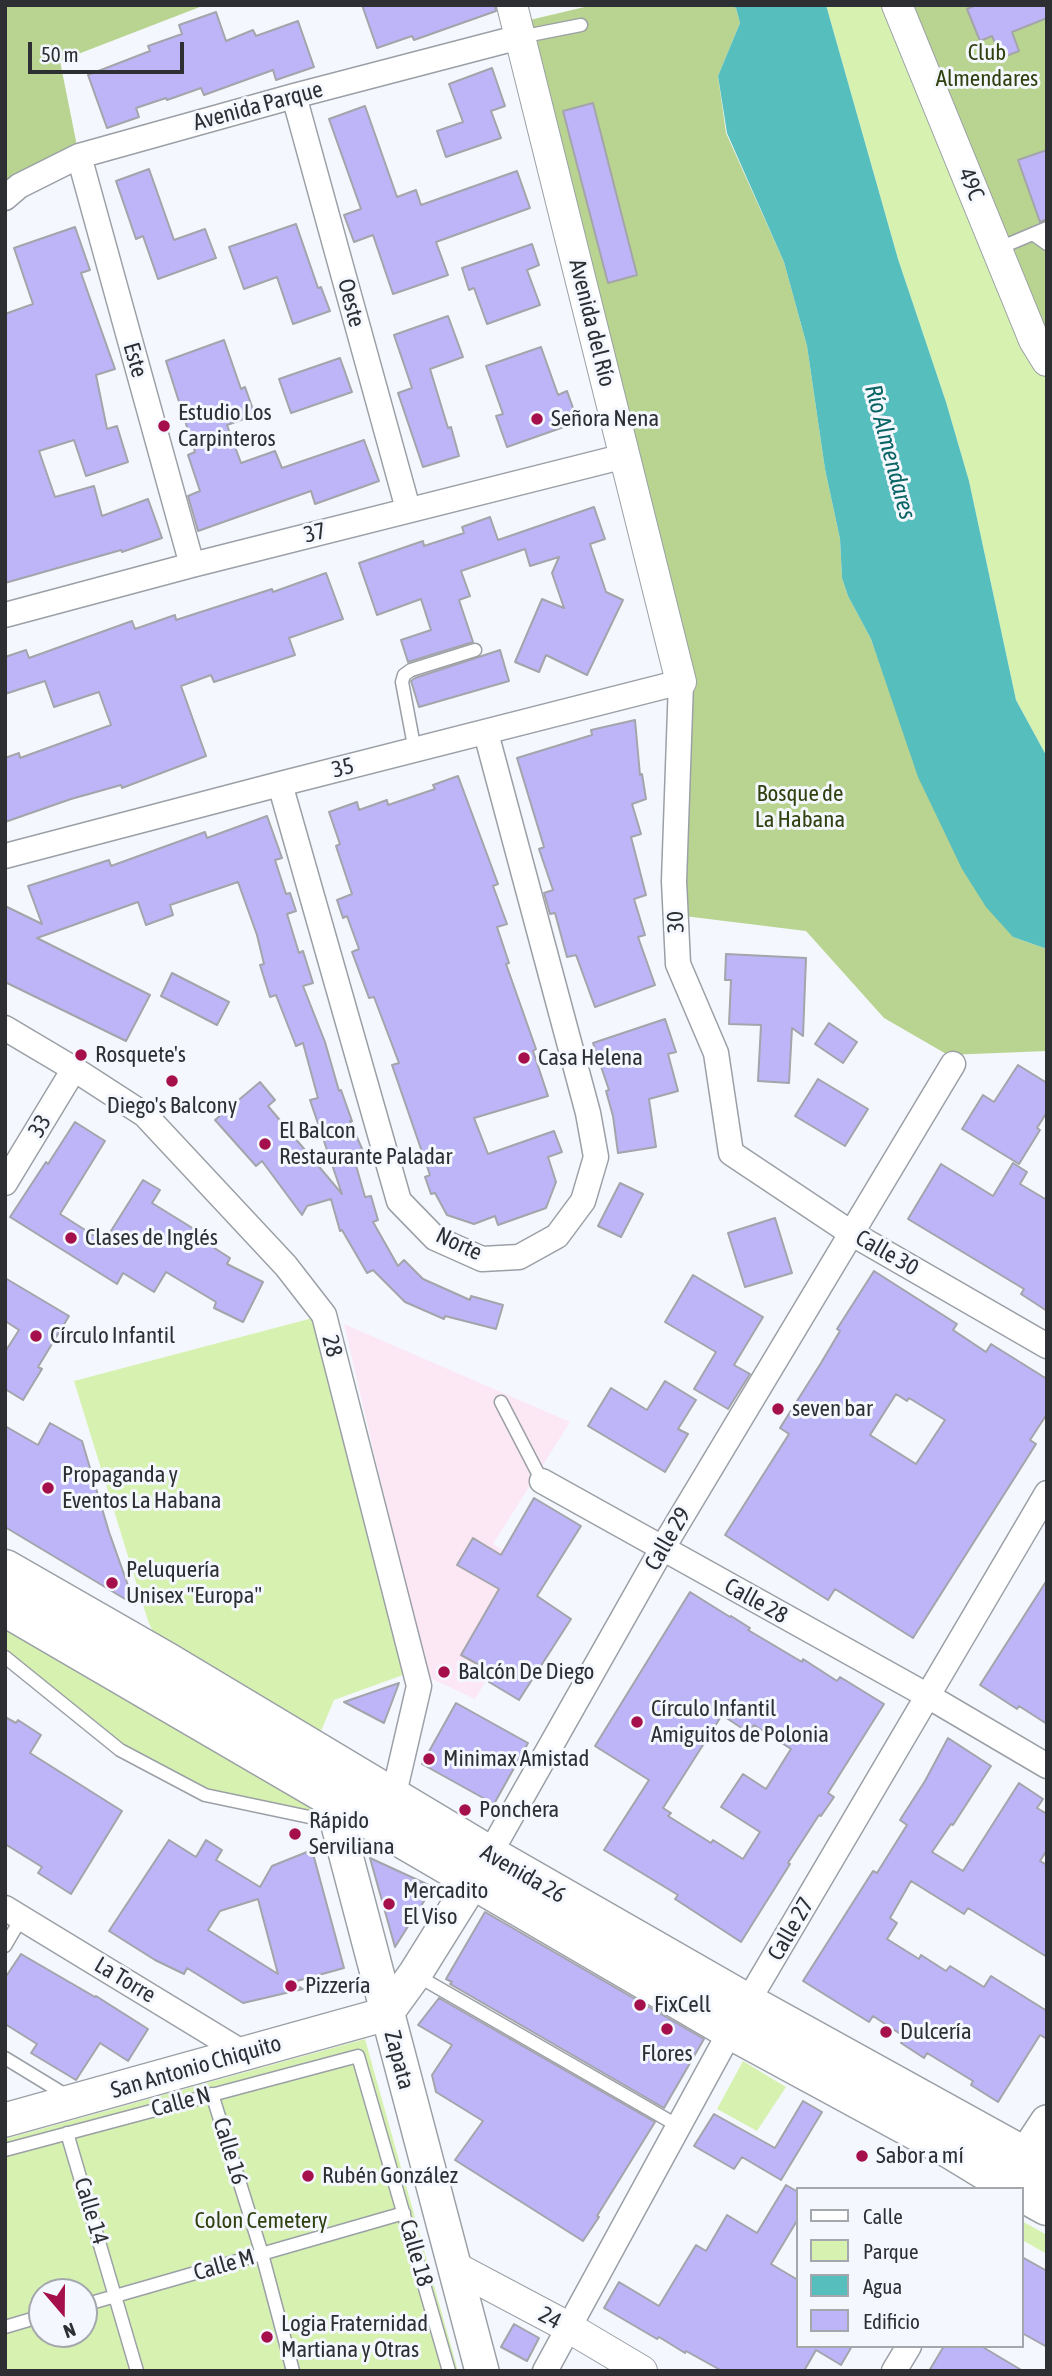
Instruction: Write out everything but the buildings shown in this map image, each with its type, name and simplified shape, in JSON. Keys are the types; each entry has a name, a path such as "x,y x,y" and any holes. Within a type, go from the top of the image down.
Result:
{"main road":[{"name":"Avenida 26","path":"5,1569 393,1798 481,1868"},
{"name":"Avenida 26","path":"5,1607 333,1809 481,1868 739,2017 952,2150 1020,2180 1047,2206"},
{"name":"Zapata","path":"313,1750 333,1809 482,2371"},
{"name":"Calle 29","path":"386,2014 415,1974 481,1868"},
{"name":"San Antonio Chiquito","path":"5,2120 386,2014"},
{"path":"1047,2122 1020,2180 1047,2192"}],"street":[{"name":"Avenida del Río","path":"512,5 681,682"},
{"name":"49C","path":"897,5 997,249 1042,347"},
{"name":"Avenida Parque","path":"5,198 19,186 79,156 520,37"},
{"name":"Oeste","path":"294,96 408,509"},
{"name":"Este","path":"79,156 192,565"},
{"name":"37","path":"5,615 408,509 625,456"},
{"name":"35","path":"5,856 280,783 681,682"},
{"name":"30","path":"681,682 674,881 678,964 716,1053 731,1153"},
{"name":"Norte","path":"280,783 399,1201 435,1238 482,1259 519,1257 557,1236 583,1201 596,1157 588,1113 486,733"},
{"name":"28","path":"5,1028 145,1115 286,1266 324,1315 419,1686 393,1798"},
{"name":"Calle 29","path":"481,1868 662,1549 953,1064"},
{"name":"33","path":"5,1182 74,1069"},
{"name":"Calle 30","path":"731,1153 851,1233 1047,1346"},
{"name":"Calle 28","path":"542,1482 929,1696 1047,1766"},
{"name":"Calle 27","path":"544,2371 739,2017 1047,1493"},
{"name":"La Torre","path":"14,1913 245,2054"},
{"name":"24","path":"455,2267 642,2371"},
{"path":"894,2371 908,2348"}],"lane":[{"path":"520,37 581,24"},
{"path":"997,249 1047,228"},
{"path":"1033,234 1047,244"},
{"path":"415,751 402,682 404,675 411,670 475,649"},
{"name":"Calle 28","path":"500,1402 542,1482"},
{"path":"5,1657 120,1750 205,1795 333,1809"},
{"path":"5,1945 14,1913"},
{"path":"415,1974 680,2127"},
{"name":"Calle N","path":"5,2150 358,2056"},
{"name":"Calle 18","path":"358,2056 449,2371"},
{"path":"5,2058 75,2101"},
{"name":"Calle 16","path":"212,2094 262,2254 293,2371"},
{"name":"Calle 14","path":"67,2133 137,2371"},
{"name":"Calle M","path":"98,2301 404,2213"},
{"path":"5,2327 28,2320"}],"shaded area":[{"path":"344,1324 570,1422 493,1544 548,1578 475,1699 426,1676"}],"green space":[{"path":"5,5 205,5 60,61 79,156 5,198"},
{"name":"Bosque de La Habana","path":"593,5 730,5 736,8 740,23 718,76 726,133 784,262 807,346 825,469 840,539 842,578 848,596 871,639 895,707 1013,937 1047,949 1047,1051 948,1055 884,1018 806,931 676,915 681,682 517,23"},
{"path":"826,5 897,5 1047,361 1047,757 1016,700 969,481 946,402 898,259"},
{"name":"Club Almendares","path":"898,5 1047,5 1047,361"},
{"path":"324,1315 414,1671 334,1700 313,1750 167,1662 148,1621 74,1381"},
{"path":"5,1607 337,1823 205,1795 120,1750 5,1657"},
{"name":"Colon Cemetery","path":"365,2039 458,2371 5,2371 5,2139"},
{"path":"743,2061 786,2087 757,2131 717,2109"},
{"path":"1024,2222 1047,2235 1047,2254 1024,2241"}],"water":[{"name":"Río Almendares","path":"730,5 826,5 898,259 946,402 969,481 1016,700 1047,757 1047,949 1013,937 986,907 962,869 918,777 871,639 848,596 842,578 840,539 825,469 807,346 784,262 727,133 718,76 740,23 736,8"}],"place":[{"name":"Señora Nena","path":"537,419"},
{"name":"Estudio Los Carpinteros","path":"164,426"},
{"name":"Rosquete's","path":"81,1055"},
{"name":"Casa Helena","path":"524,1058"},
{"name":"Diego's Balcony","path":"172,1081"},
{"name":"El Balcon Restaurante Paladar","path":"265,1144"},
{"name":"Clases de Inglés","path":"71,1238"},
{"name":"Círculo Infantil","path":"36,1336"},
{"name":"seven bar","path":"778,1409"},
{"name":"Propaganda y Eventos La Habana","path":"48,1488"},
{"name":"Peluquería Unisex \"Europa\"","path":"112,1583"},
{"name":"Balcón De Diego","path":"444,1672"},
{"name":"Círculo Infantil Amiguitos de Polonia","path":"637,1722"},
{"name":"Minimax Amistad","path":"429,1759"},
{"name":"Ponchera","path":"465,1810"},
{"name":"Rápido Serviliana","path":"295,1834"},
{"name":"Mercadito El Viso","path":"389,1904"},
{"name":"Pizzería","path":"291,1986"},
{"name":"FixCell","path":"640,2005"},
{"name":"Flores","path":"667,2029"},
{"name":"Dulcería","path":"886,2032"},
{"name":"Sabor a mí","path":"862,2156"},
{"name":"Rubén González","path":"308,2176"},
{"name":"Logia Fraternidad Martiana y Otras","path":"267,2337"}]}
